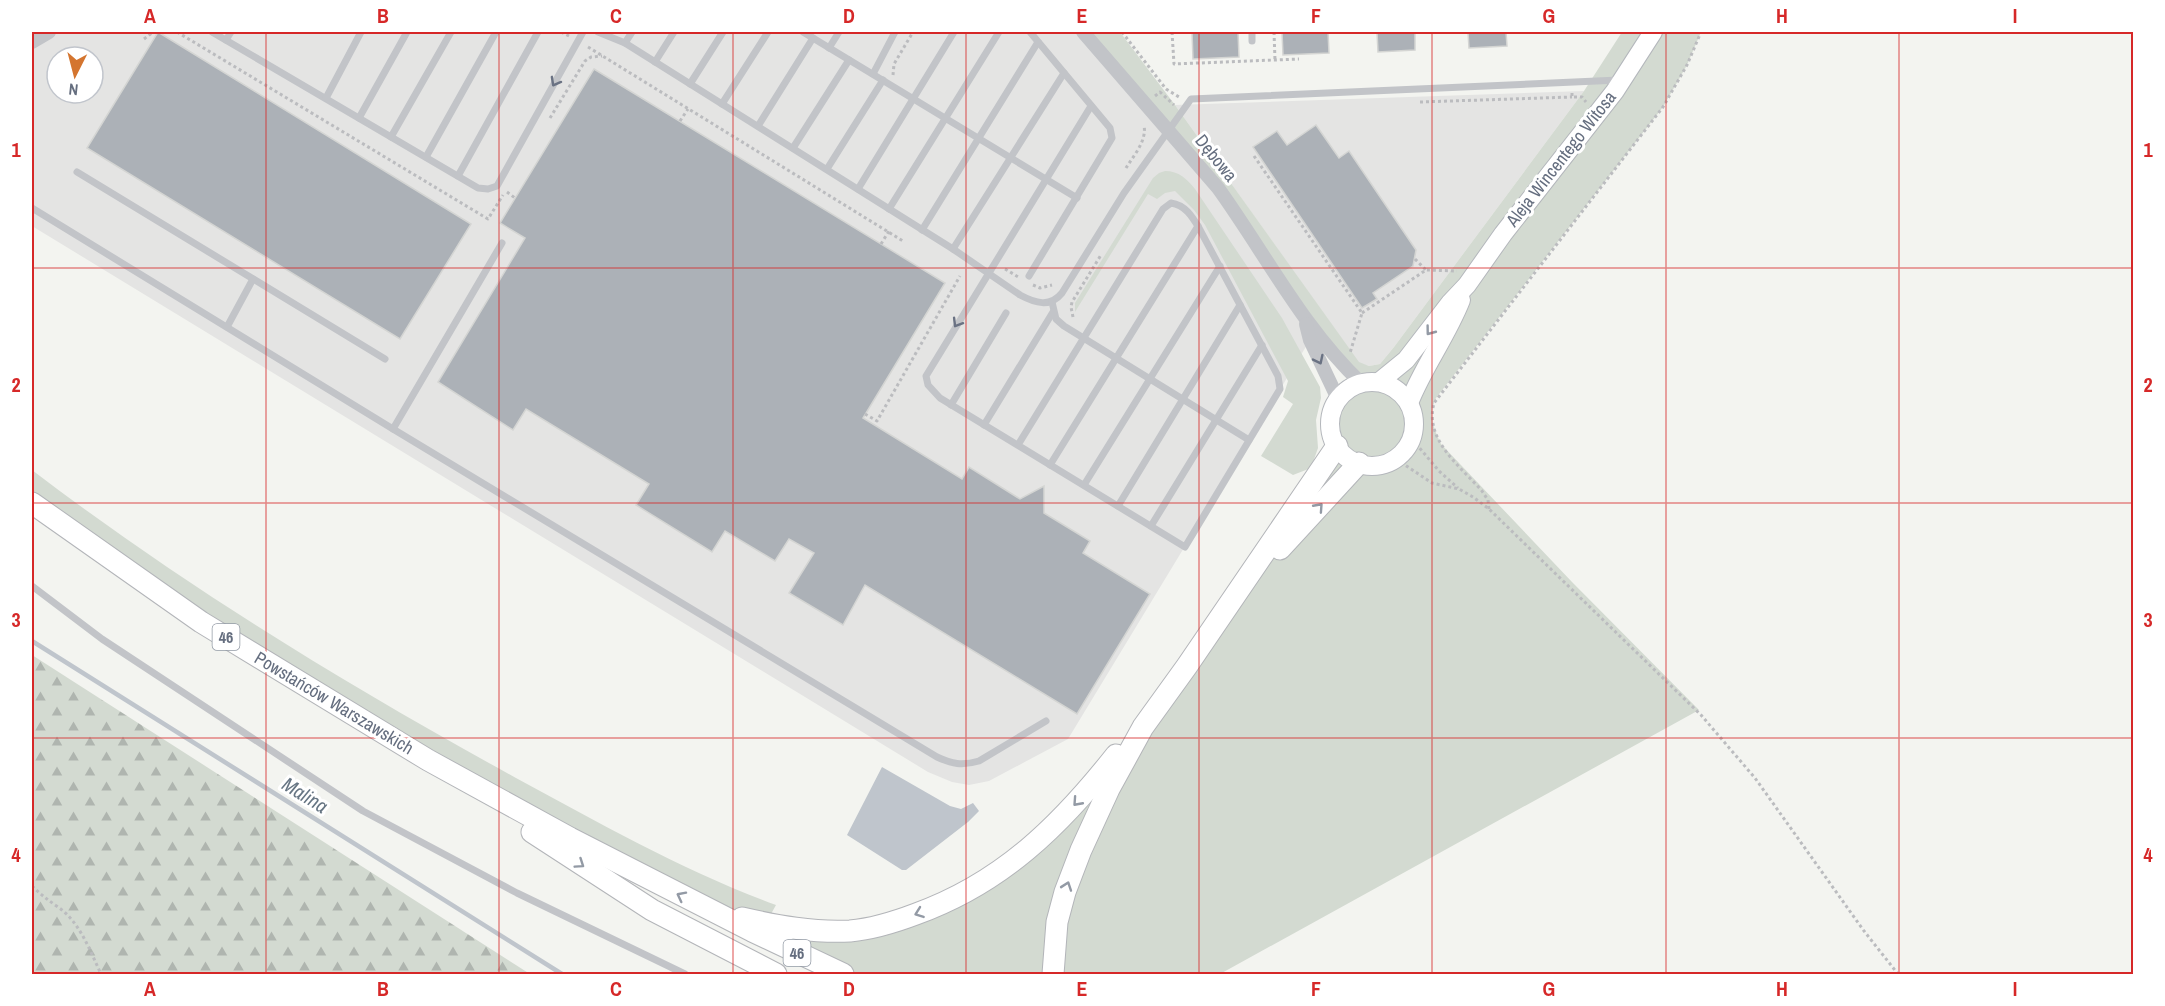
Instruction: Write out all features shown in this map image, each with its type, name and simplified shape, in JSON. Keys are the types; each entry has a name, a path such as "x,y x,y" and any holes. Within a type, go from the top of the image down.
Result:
{"main road":[{"path":"1053,975 1057,922 1071,874 1109,789 1143,726 1248,578 1337,446"},
{"path":"1248,578 1276,553 1359,463"},
{"name":"Powstańców Warszawskich","path":"32,503 201,622 428,760 570,838 709,910 843,975"},
{"path":"709,910 774,924 815,930 850,931 886,924 931,909 999,872 1041,839 1075,805 1143,726"},
{"name":"Powstańców Warszawskich","path":"428,760 635,900 708,941 776,975"}],"street":[{"path":"32,42 49,32"},
{"name":"Dębowa","path":"1083,32 1168,129 1236,213 1305,319 1340,362 1361,383"},
{"name":"Aleja Wincentego Witosa","path":"1379,382 1406,360 1450,303 1462,278 1503,234 1623,80 1653,32"},
{"name":"Aleja Wincentego Witosa","path":"1409,403 1415,388 1451,325 1462,278"},
{"name":"Dębowa","path":"1305,319 1310,340 1338,399"},
{"path":"1379,382 1397,389 1409,403 1414,415 1412,440 1396,459 1378,465 1359,463 1350,459 1337,446 1330,423 1332,410 1338,399 1348,389 1361,383 1379,382"}],"lane":[{"path":"212,32 478,188 488,189 497,186 584,32"},
{"path":"226,40 231,32"},
{"path":"326,98 361,32"},
{"path":"359,118 407,32"},
{"path":"392,137 451,32"},
{"path":"426,157 496,32"},
{"path":"459,176 538,32"},
{"path":"598,32 625,44 655,62 953,249 1030,301 1041,303 1052,302 1062,293 1124,193 1191,99 1623,80"},
{"path":"625,44 632,32"},
{"path":"655,62 674,32"},
{"path":"690,84 723,32"},
{"path":"722,104 768,32"},
{"path":"803,32 1077,198"},
{"path":"830,48 839,32"},
{"path":"858,189 954,32"},
{"path":"889,209 999,32"},
{"path":"1029,276 1112,138 1110,128 1030,32"},
{"path":"1252,32 1252,41"},
{"path":"873,74 891,33"},
{"path":"758,126 813,38"},
{"path":"922,230 1038,42"},
{"path":"794,148 849,60"},
{"path":"953,249 1064,73"},
{"path":"827,169 883,80"},
{"path":"1018,445 1166,205 1171,203 1181,205 1198,226 1278,376 1280,389 1185,547 951,405 932,392 926,382 926,376 1091,106"},
{"path":"77,172 385,359"},
{"path":"32,208 937,757 954,764 978,761 1046,722"},
{"path":"1050,465 1198,226"},
{"path":"393,429 502,243"},
{"path":"1084,485 1220,266"},
{"path":"227,327 253,279"},
{"path":"1052,302 1056,319 1064,326 1249,440"},
{"path":"1118,506 1240,305"},
{"path":"984,425 1053,312"},
{"path":"951,405 1006,313"},
{"path":"1151,526 1262,345"},
{"path":"32,586 102,639 363,810 517,893 685,975"}],"path":[{"path":"144,39 153,32"},
{"path":"561,32 903,241"},
{"path":"894,63 913,32"},
{"path":"1122,32 1166,89 1179,97"},
{"path":"1172,32 1174,64 1299,59"},
{"path":"1274,32 1275,60"},
{"path":"1489,509 1488,500 1482,491 1440,445 1431,420 1434,403 1663,107 1687,65 1701,32"},
{"path":"680,122 688,109"},
{"path":"1254,156 1362,313"},
{"path":"505,191 515,198"},
{"path":"881,244 889,231"},
{"path":"1415,259 1426,270 1462,278"},
{"path":"1348,358 1362,313 1426,270"},
{"path":"865,414 877,421 960,276"},
{"path":"1412,440 1458,489"},
{"path":"1396,459 1432,483 1458,489 1489,509 1701,716 1755,778 1898,975"},
{"path":"32,886 50,903 58,907 74,924 84,939 101,975"}],"shaded area":[{"path":"49,32 1083,32 1184,147 1305,319 1310,340 1068,739 989,781 969,785 952,782 928,772 32,226 32,42"},
{"path":"1584,91 1394,347 1380,364 1369,366 1359,363 1175,105"},
{"path":"882,767 950,806 961,809 973,803 979,811 906,870 902,870 847,835"}],"green space":[{"path":"1083,32 1120,32 1359,362 1369,366 1380,364 1394,347 1584,91 1622,32 1701,32 1687,65 1663,107 1436,398 1432,410 1434,426 1441,444 1572,582 1699,710 1220,974 843,974 515,808 32,503 32,470 148,554 208,594 391,707 516,778 644,846 709,878 776,905 766,923 815,930 953,899 1093,784 1337,447 1331,426 1333,409 1343,395 1361,383 1236,213"},
{"path":"1165,171 1182,176 1195,189 1282,318 1320,387 1321,398 1316,420 1318,448 1311,468 1293,475 1261,456 1293,404 1283,397 1288,381 1205,225 1175,191 1165,193 1157,199 1148,194 1075,312 1075,303 1153,178"},
{"path":"32,655 530,974 32,974"}],"building":[{"path":"158,32 471,224 400,339 87,148"},
{"path":"1192,32 1238,32 1239,57 1193,59"},
{"path":"1282,32 1328,32 1329,53 1283,55"},
{"path":"1377,32 1415,32 1415,50 1378,52"},
{"path":"1468,32 1506,32 1507,46 1469,48"},
{"path":"594,69 945,283 863,418 962,479 969,467 1020,499 1044,486 1044,513 1090,541 1083,553 1150,594 1077,714 865,585 843,625 789,593 814,553 789,539 775,561 725,531 712,552 636,505 649,484 526,409 513,430 438,382 525,238 500,223"},
{"path":"1316,125 1339,158 1349,151 1416,250 1413,266 1373,293 1377,299 1362,308 1253,147 1277,131 1287,145"}],"waterway":[{"name":"Malina","path":"32,641 562,974"}]}
